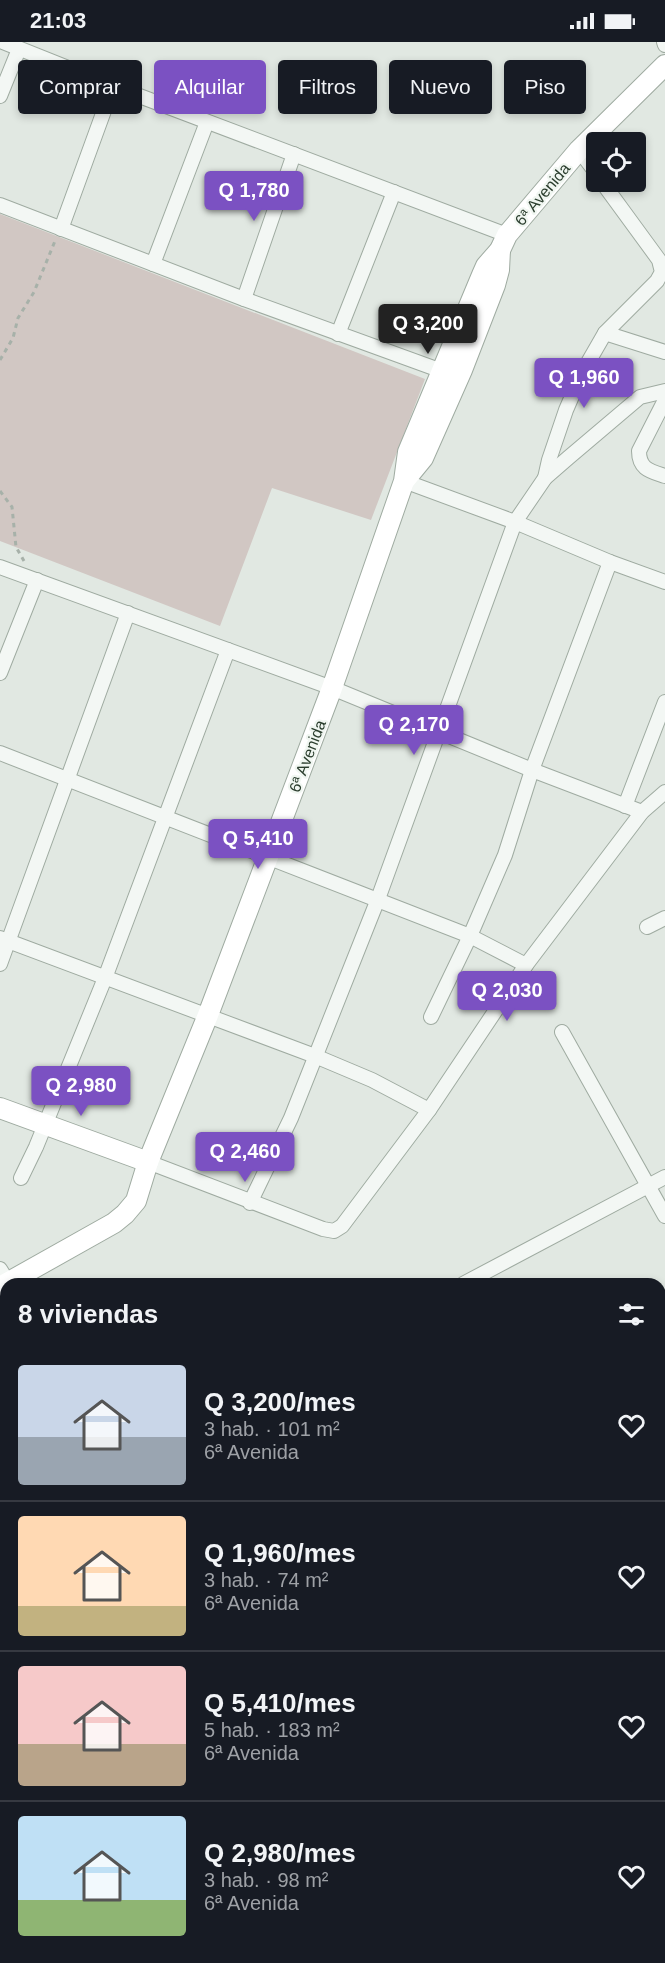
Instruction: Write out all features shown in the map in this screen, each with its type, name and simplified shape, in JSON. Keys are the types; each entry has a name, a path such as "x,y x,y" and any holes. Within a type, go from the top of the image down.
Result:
{"street":[{"path":"3,42 45,60"},
{"path":"0,96 19,50"},
{"name":"6ª Avenida","path":"10,1278 114,1223 136,1201 148,1162 208,1015 332,688 404,481 408,452 486,266 579,150 665,65"},
{"path":"142,97 394,192 503,242"},
{"path":"61,229 103,114"},
{"path":"153,264 207,122"},
{"path":"579,150 586,159"},
{"path":"244,299 294,154"},
{"path":"338,334 394,192"},
{"path":"545,478 566,410 582,373 605,333 661,280 659,260 609,192"},
{"path":"0,205 244,299 442,371"},
{"name":"6ª Avenida","path":"404,481 423,458 462,370 500,270 503,242"},
{"path":"605,333 665,352"},
{"path":"250,1203 291,1118 378,899 515,522 545,478 634,401 646,395 665,391"},
{"path":"665,400 639,451 641,464 665,476"},
{"path":"404,481 515,522 610,562 665,582"},
{"path":"430,1017 470,936 505,855 532,770 610,562"},
{"path":"0,567 332,688 532,770 642,812"},
{"path":"0,673 37,580"},
{"path":"0,964 4,940 69,779 128,613"},
{"path":"21,1178 46,1124 105,978 228,650"},
{"path":"625,806 665,702"},
{"path":"0,753 470,936 526,965"},
{"path":"0,1108 148,1162 250,1203 334,1231 342,1226 429,1110 526,965 642,812 665,792"},
{"path":"646,927 665,918"},
{"path":"4,940 315,1056 372,1080 429,1110"},
{"path":"562,1032 665,1216"},
{"path":"474,1278 665,1177"}],"path":[{"path":"0,360 13,338 18,318 34,292 61,229"},
{"path":"0,491 12,507 16,547 37,580"}],"shaded area":[{"path":"0,214 425,379 371,520 272,488 220,626 0,541"}]}
